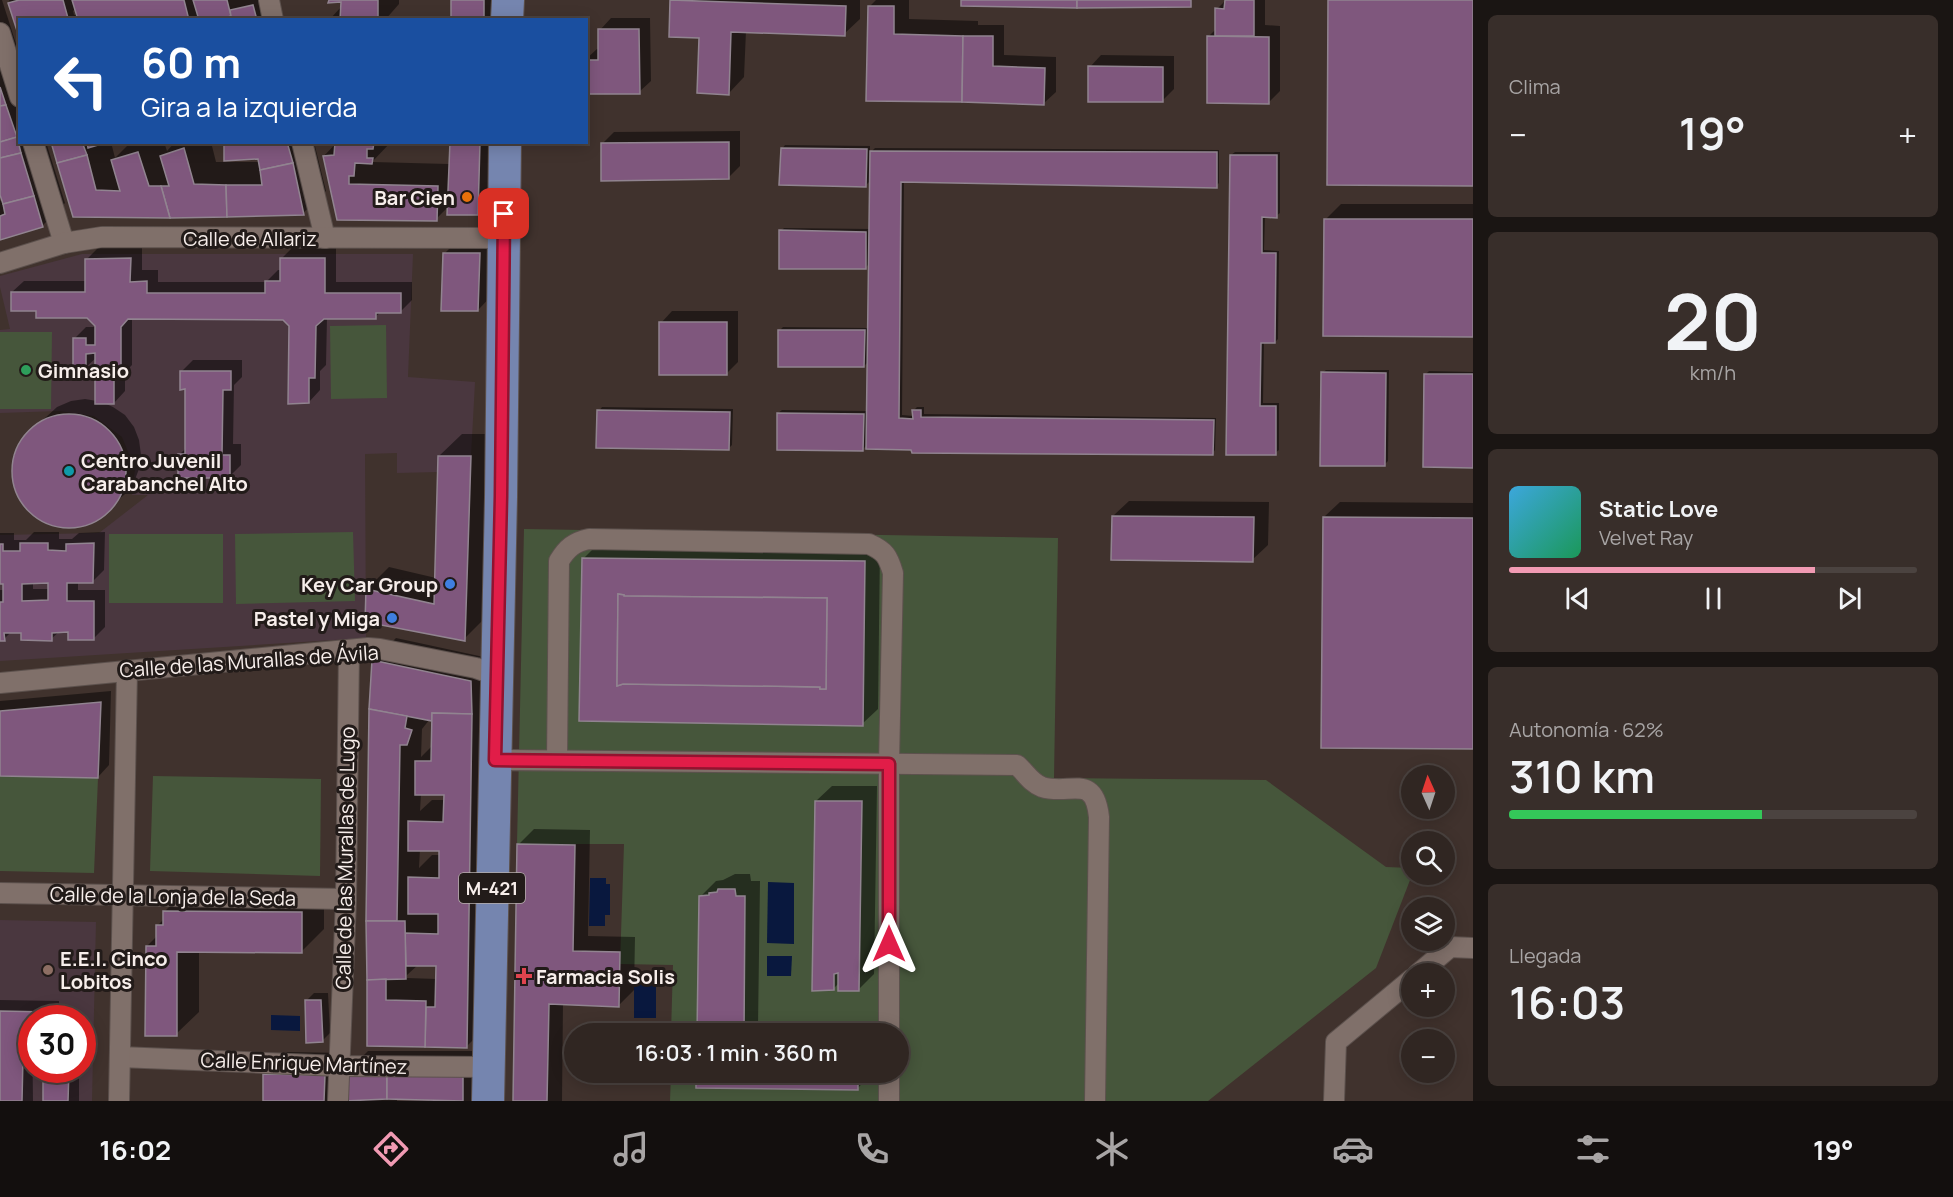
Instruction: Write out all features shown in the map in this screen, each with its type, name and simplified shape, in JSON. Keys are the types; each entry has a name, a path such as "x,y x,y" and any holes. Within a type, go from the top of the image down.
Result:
{"main road":[{"path":"507,0 507,18"},
{"name":"M-421","path":"488,1101 501,496 505,144"}],"street":[{"path":"269,0 273,18"},
{"path":"0,33 18,91"},
{"path":"34,144 64,243"},
{"path":"303,144 325,238"},
{"name":"Calle de Allariz","path":"0,263 64,243 102,237 504,238"},
{"path":"557,760 558,561 566,549 578,541 589,539 869,544 881,549 893,573 889,764 889,1023"},
{"name":"Calle de las Murallas de Ávila","path":"0,683 380,649 476,668 496,675"},
{"name":"Calle de las Murallas de Lugo","path":"338,1101 346,899 349,650"},
{"path":"119,1101 127,670"},
{"path":"495,760 1017,765 1026,772 1032,782 1042,787 1083,789 1093,794 1098,804 1099,817 1095,1101"},
{"name":"Calle de la Lonja de la Seda","path":"0,893 346,899"},
{"path":"1431,963 1450,947 1473,948"},
{"path":"1334,1101 1336,1042 1401,988"},
{"name":"Calle Enrique Martínez","path":"120,1057 339,1066 489,1067"},
{"path":"889,1083 889,1101"}],"shaded area":[{"path":"82,254 413,254 408,377 475,382 471,456 438,456 438,472 397,473 397,453 365,454 366,638 0,661 0,535 99,533 148,495 132,495 135,469 122,437 94,416 59,411 0,413 0,330 10,329 0,287 0,276"},
{"name":"E.E.I. Cinco Lobitos","path":"0,920 96,922 94,1005 18,1005 18,1083 92,1083 92,1101 0,1101"}],"green space":[{"path":"386,325 387,398 331,399 330,326"},
{"name":"Gimnasio","path":"0,332 52,332 51,409 0,409"},
{"path":"524,529 1058,538 1054,778 1266,780 1386,867 1401,868 1401,885 1408,885 1403,897 1401,897 1401,903 1376,968 1208,1101 670,1101 671,1083 909,1083 909,1023 671,1023 673,965 620,964 624,844 517,844"},
{"path":"353,532 355,601 236,604 235,534"},
{"path":"109,534 223,534 223,603 109,603"},
{"path":"0,776 98,778 94,873 0,871"},
{"path":"153,776 321,779 320,876 150,871"}],"water":[{"path":"590,878 606,878 606,884 610,884 610,915 605,915 605,926 589,926"},
{"path":"768,882 794,883 794,944 767,943"},
{"path":"767,956 792,956 791,976 767,976"},
{"path":"656,975 656,1018 634,1018 634,976"},
{"path":"271,1015 300,1016 300,1031 271,1030"}],"building":[{"path":"19,0 63,0 68,18 18,18 18,34 8,3"},
{"path":"72,0 184,0 188,18 77,18"},
{"path":"193,0 227,0 231,16 198,18"},
{"path":"329,0 378,0 378,18 340,18 341,2 328,3"},
{"path":"451,0 484,0 484,18 451,18"},
{"path":"670,0 846,6 845,36 731,32 729,95 697,93 699,38 669,37"},
{"path":"961,0 1077,0 1077,8 961,6"},
{"path":"1077,0 1191,0 1191,7 1077,8"},
{"path":"1225,0 1254,0 1254,36 1215,36 1215,8 1224,9"},
{"path":"1328,0 1473,0 1473,186 1327,185"},
{"path":"253,5 256,18 225,18 231,16 230,10"},
{"path":"868,6 894,6 894,34 963,36 962,102 866,101"},
{"path":"598,29 639,29 640,94 588,94 588,60 598,60"},
{"path":"963,36 993,36 993,66 1045,68 1044,105 962,102"},
{"path":"1207,36 1269,37 1269,104 1207,103"},
{"path":"1088,66 1163,67 1163,102 1088,102"},
{"path":"0,87 6,105 0,106"},
{"path":"6,105 17,137 0,142 0,106"},
{"path":"17,137 21,153 0,158 0,142"},
{"path":"729,142 729,179 601,181 601,143"},
{"path":"52,144 83,144 87,155 57,163"},
{"path":"87,144 101,144 88,148"},
{"path":"224,144 288,144 293,163 260,170 258,159 224,161"},
{"path":"335,144 374,144 373,149 367,149 367,158 373,158 372,164 355,163 354,176 349,176 349,184 438,186 437,221 337,220 323,156 334,155"},
{"path":"450,144 480,144 478,215 447,215"},
{"path":"184,148 194,184 226,185 227,217 170,218 161,186 169,186 160,156"},
{"path":"781,148 867,149 866,187 779,185"},
{"path":"870,151 1217,152 1217,188 901,182 899,418 913,419 912,410 921,410 921,417 1214,420 1213,455 912,453 911,450 866,449"},
{"path":"138,152 149,186 161,186 170,218 73,217 57,163 87,155 96,190 120,191 111,160"},
{"path":"21,153 34,196 3,204 0,195 0,158"},
{"path":"1230,155 1277,155 1277,218 1262,217 1262,253 1276,253 1275,343 1261,343 1260,406 1276,406 1276,455 1226,455"},
{"path":"293,163 304,215 227,217 226,185 262,185 260,170"},
{"path":"34,196 43,227 0,240 0,216 5,214 3,204"},
{"path":"1324,219 1473,219 1473,337 1323,336"},
{"path":"779,230 866,232 866,269 779,269"},
{"path":"443,253 480,253 478,311 441,311"},
{"path":"131,258 130,282 147,281 147,293 265,293 265,281 280,281 280,258 325,258 325,293 401,293 401,313 376,313 376,319 324,319 316,326 315,378 309,378 309,403 288,404 289,326 283,320 128,319 121,327 121,378 114,378 114,404 95,404 95,353 86,354 86,370 73,370 73,338 86,338 86,345 95,345 95,326 87,318 36,318 36,311 11,311 11,292 85,292 85,259"},
{"path":"659,322 727,322 727,375 659,375"},
{"path":"778,330 865,330 864,367 778,367"},
{"path":"180,371 231,371 231,390 223,390 222,455 230,455 230,478 178,478 178,454 185,454 185,389 180,390"},
{"path":"1321,372 1386,373 1385,466 1320,466"},
{"path":"1424,374 1473,374 1473,468 1423,467"},
{"path":"597,410 730,412 729,450 596,448"},
{"path":"777,413 864,414 863,451 777,450"},
{"name":"Centro Juvenil Carabanchel Alto","path":"69,414 91,418 109,431 122,449 126,471 122,493 109,511 91,524 69,528 47,524 29,511 16,493 12,471 16,449 29,431 47,418"},
{"path":"438,456 471,456 465,641 365,622 366,589 434,604"},
{"path":"1112,516 1254,517 1253,562 1111,560"},
{"path":"1323,517 1473,518 1473,749 1321,748"},
{"path":"20,543 48,543 48,550 66,551 66,544 94,543 93,583 67,583 67,601 94,601 94,640 68,640 68,632 52,633 52,641 21,640 21,633 4,633 5,641 0,641 0,602 3,602 3,584 0,584 0,544 3,544 3,551 20,551","holes":["48,583 48,600 22,601 22,584"]},
{"path":"582,558 865,561 863,726 579,721","holes":["618,594 827,598 826,689 820,689 820,687 623,684 617,686"]},
{"path":"618,594 624,596 827,598 826,689 820,689 820,687 623,684 617,686"},
{"path":"372,660 471,681 472,714 432,713 432,721 369,709"},
{"path":"101,702 98,778 0,776 0,711"},
{"path":"369,709 407,716 405,728 412,730 407,745 400,745 397,921 366,921"},
{"path":"432,713 472,714 467,1048 425,1047 426,1007 435,1007 436,966 406,966 405,933 438,934 438,914 408,914 408,877 439,878 439,851 408,851 408,821 443,822 444,795 415,795 415,761 431,761"},
{"path":"815,801 862,801 859,991 838,991 838,973 834,974 834,990 812,991"},
{"path":"517,844 575,845 573,951 620,952 619,1007 549,1004 547,1101 513,1101"},
{"path":"718,889 735,889 736,896 745,896 744,1023 697,1023 699,896 717,892"},
{"path":"163,911 302,912 302,953 177,952 177,1036 145,1036 146,946 156,946 156,925 163,925"},
{"path":"366,921 405,921 406,979 367,980"},
{"path":"386,979 386,1000 426,1001 425,1047 367,1046 367,980"},
{"path":"305,1000 321,1000 323,1042 306,1043"},
{"path":"0,1011 18,1011 18,1083 22,1083 22,1101 0,1101"},
{"path":"344,1073 387,1073 387,1099 344,1101"},
{"path":"387,1073 463,1073 463,1101 387,1099"},
{"path":"263,1074 325,1075 324,1101 263,1101"},
{"path":"43,1083 69,1083 68,1101 43,1101"},
{"path":"696,1083 858,1083 858,1090 696,1088"}],"place":[{"name":"Bar Cien","path":"467,197"},
{"name":"Gimnasio","path":"26,370"},
{"name":"Centro Juvenil Carabanchel Alto","path":"69,471"},
{"name":"Key Car Group","path":"450,584"},
{"name":"Pastel y Miga","path":"392,618"},
{"name":"E.E.I. Cinco Lobitos","path":"48,970"},
{"name":"Farmacia Solis","path":"524,976"}],"route":[{"path":"504,214 495,760 889,764 889,944"}]}
